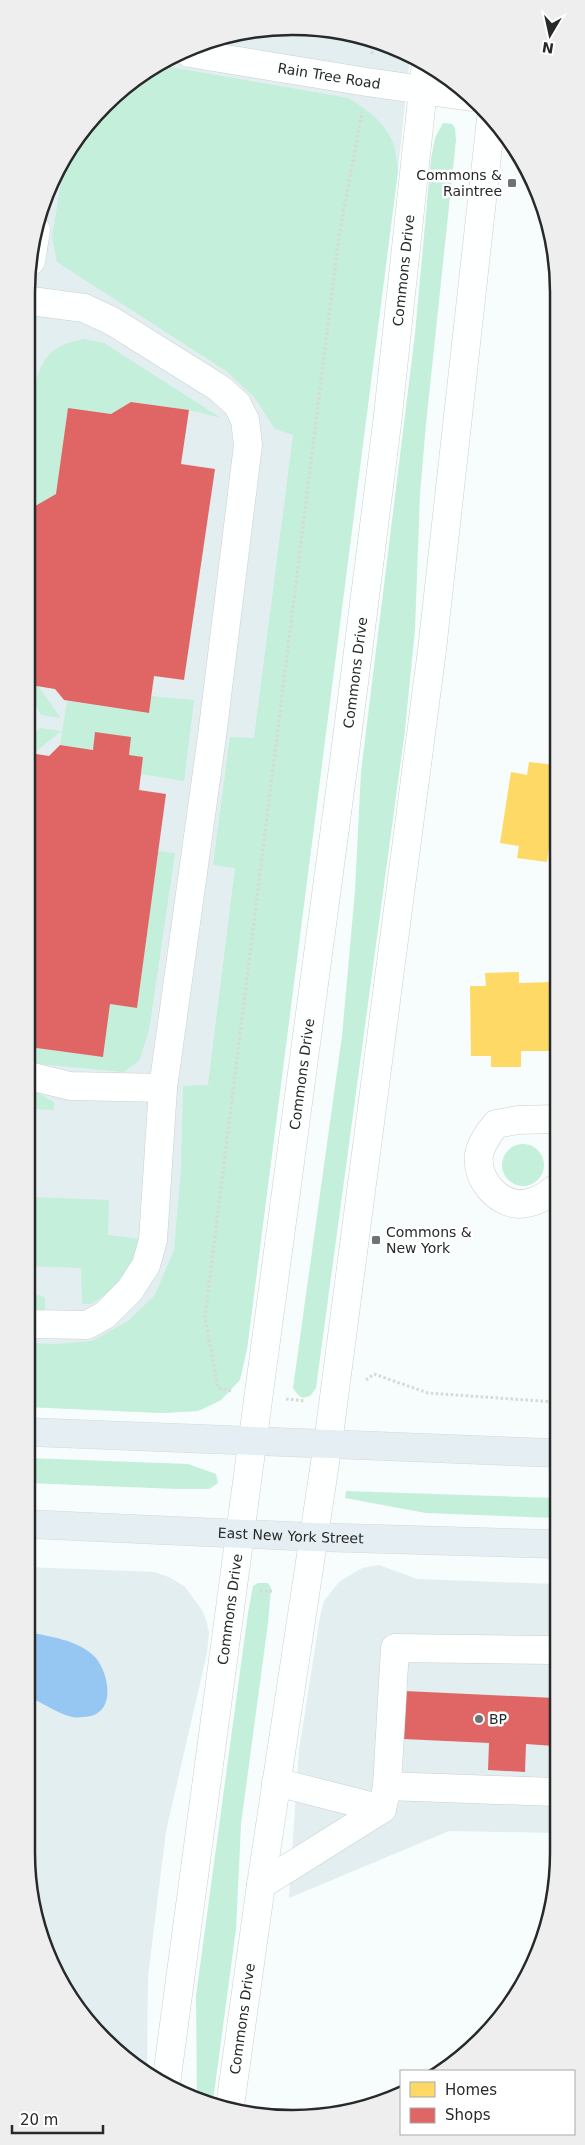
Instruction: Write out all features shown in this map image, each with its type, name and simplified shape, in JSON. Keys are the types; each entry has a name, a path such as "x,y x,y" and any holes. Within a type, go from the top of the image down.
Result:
{"main road":[{"path":"35,1432 550,1453"},
{"name":"East New York Street","path":"35,1524 313,1537 550,1544"}],"street":[{"name":"Rain Tree Road","path":"196,54 457,95"},
{"name":"Commons Drive","path":"167,2077 260,1396 387,424 425,71"},
{"name":"Commons Drive","path":"231,2102 260,1885 328,1443 432,650 491,129"},
{"path":"35,302 84,308 112,321 219,388 237,404 245,420 248,445 211,746 163,1088 153,1240 146,1265 130,1290 105,1315 87,1325 35,1324"},
{"path":"35,1077 70,1086 163,1088"},
{"path":"550,1119 518,1120 496,1124 485,1139 479,1155 480,1169 488,1187 501,1199 520,1204 550,1193"},
{"path":"385,1798 395,1648 550,1650"},
{"path":"276,1782 385,1798 550,1792"},
{"path":"260,1885 385,1798"}],"path":[{"path":"361,115 339,236 205,1317 218,1388 260,1396 332,1404 374,1374 428,1393 550,1402"}],"shaded area":[{"path":"292,35 326,37 375,49 409,64 398,171 247,1349 221,1400 198,1411 162,1413 35,1407 35,292 37,259 49,210 69,164 78,149 110,110 149,78 194,55 242,40"},
{"path":"379,1565 417,1579 550,1584 550,1833 449,1831 289,1898 299,1750 320,1617 324,1601 339,1582 362,1568"},
{"path":"35,1567 155,1572 171,1578 185,1587 202,1610 207,1623 209,1633 207,1653 166,1831 148,1976 147,2065 110,2035 78,1996 55,1951 40,1903 35,1852"}],"green space":[{"path":"169,67 348,98 380,122 390,135 394,146 398,171 247,1349 240,1380 221,1400 198,1411 162,1413 35,1407 35,1343 57,1344 92,1341 128,1321 155,1295 174,1250 181,1171 183,1086 208,1085 235,868 213,865 230,737 254,738 293,435 275,429 254,397 226,371 57,262 52,237 61,181 78,149 110,110 149,78"},
{"path":"443,123 452,124 455,128 456,140 426,424 420,494 415,629 405,730 316,1388 310,1396 303,1398 293,1388 342,1036 355,891 361,772 415,334 431,159 435,138"},
{"path":"84,339 104,343 221,418 189,410 132,402 111,414 56,494 35,506 35,386 38,373 45,360 53,351 67,343"},
{"path":"35,686 38,686 61,718 41,715 35,704"},
{"path":"151,696 194,700 184,781 141,774 143,757 60,745 67,701 148,713"},
{"path":"40,728 61,731 35,752 35,733"},
{"path":"158,851 175,853 149,1031 139,1061 123,1072 35,1064 35,1048 103,1057 110,1004 137,1008"},
{"path":"35,1091 54,1102 54,1110 35,1109"},
{"path":"527,1144 535,1147 541,1153 544,1165 541,1177 535,1183 519,1186 511,1183 505,1177 502,1161 505,1153 511,1147"},
{"path":"35,1197 109,1200 108,1235 142,1239 133,1262 119,1286 91,1304 82,1304 81,1268 35,1266"},
{"path":"35,1294 45,1297 45,1311 35,1311"},
{"path":"35,1458 188,1464 216,1474 218,1483 209,1489 35,1483"},
{"path":"346,1491 550,1498 550,1518 426,1513 345,1498"},
{"path":"258,1583 268,1583 271,1588 241,1824 236,1929 214,2097 197,2091 196,1996 253,1586"}],"water":[{"path":"35,1633 54,1637 81,1646 95,1657 105,1674 108,1694 106,1703 101,1710 94,1715 84,1717 74,1717 61,1713 35,1700"}],"building: Homes":[{"path":"529,762 550,764 550,848 547,862 517,858 519,846 500,843 511,772 527,775"},
{"path":"519,972 519,983 550,982 550,1051 521,1051 521,1067 491,1067 491,1056 471,1056 470,986 486,986 485,973"}],"building: Shops":[{"path":"131,402 189,410 181,464 215,469 184,680 154,676 149,713 64,700 55,689 35,686 35,506 56,494 68,408 111,414"},
{"path":"95,732 131,737 129,755 143,757 139,790 166,794 137,1008 110,1004 103,1057 35,1048 35,754 49,756 60,745 93,750"},
{"name":"BP","path":"405,1691 550,1698 550,1746 526,1744 525,1772 488,1770 489,1743 403,1739"}],"place":[{"name":"Commons & Raintree","path":"512,183"},
{"name":"Commons & New York","path":"376,1240"},
{"name":"BP","path":"479,1719"}]}
